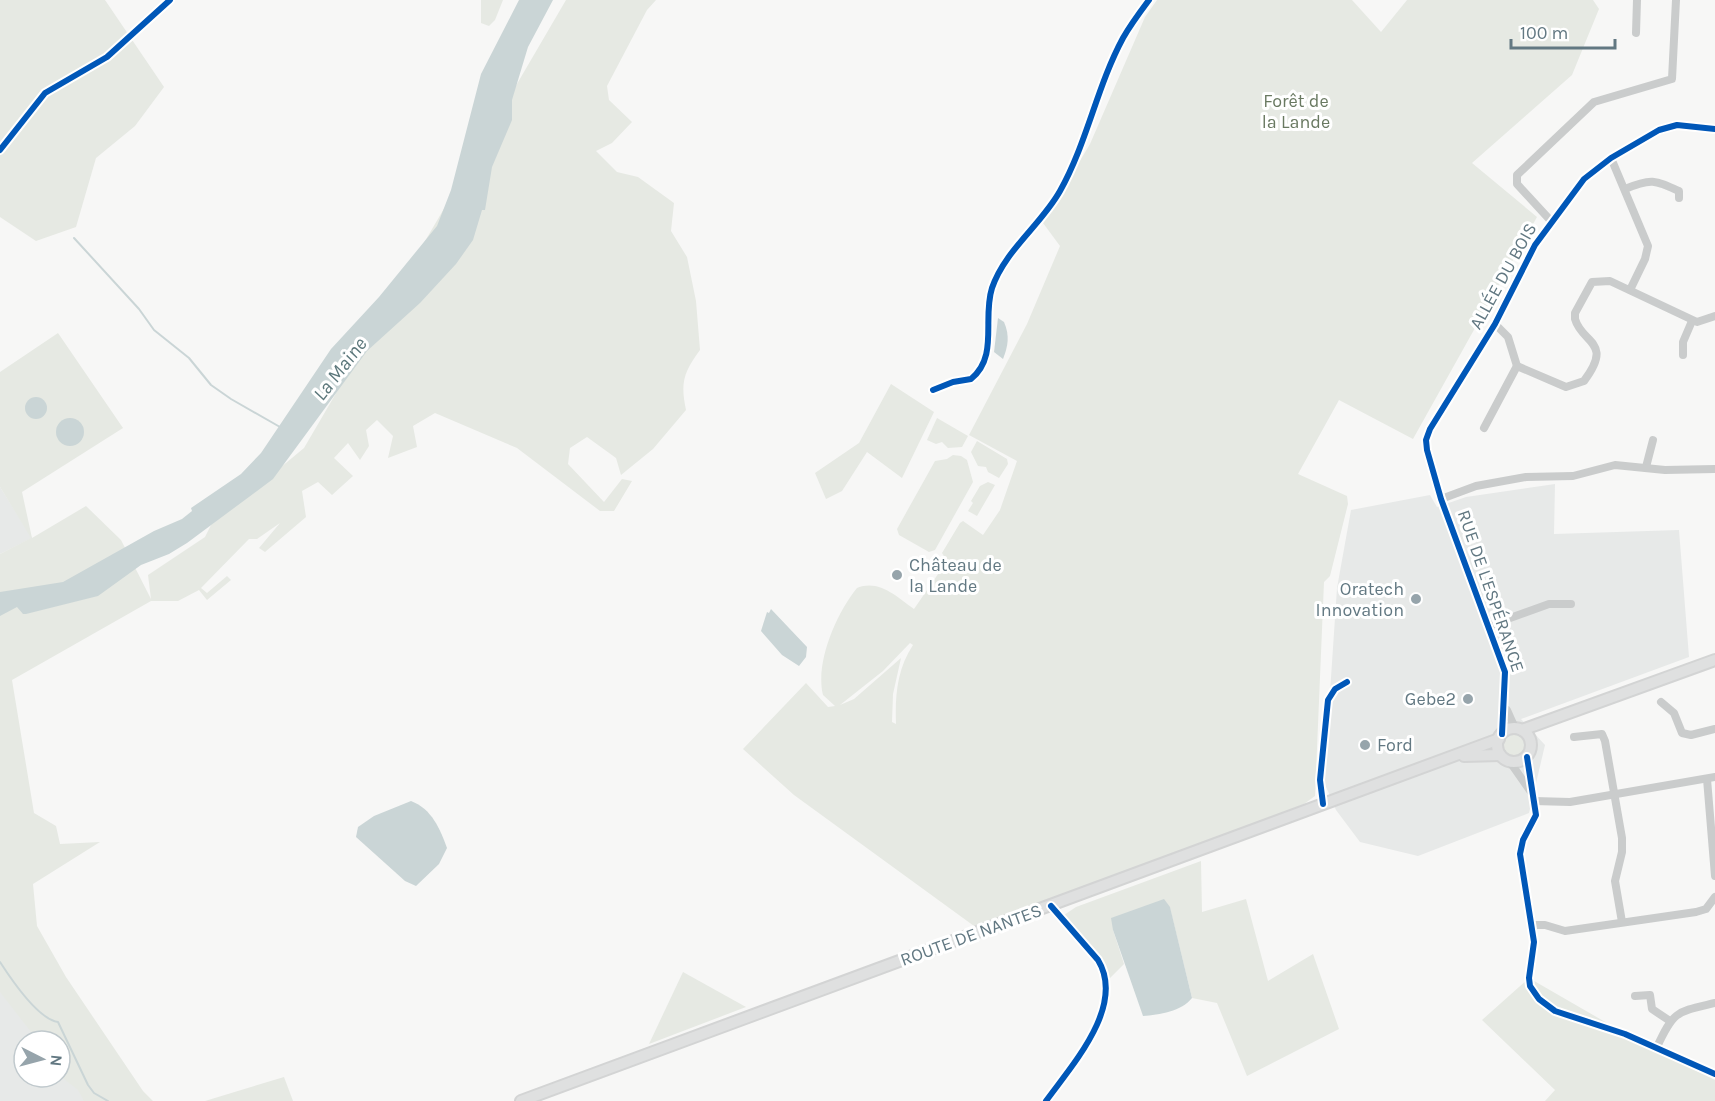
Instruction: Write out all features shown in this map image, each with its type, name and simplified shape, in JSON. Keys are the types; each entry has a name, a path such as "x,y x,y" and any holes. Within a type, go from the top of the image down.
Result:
{"main road":[{"path":"1554,719 1531,741 1527,757 1519,762 1510,762 1500,755 1500,736 1554,719 1715,660"},
{"path":"1519,729 1531,741"},
{"name":"ROUTE DE NANTES","path":"521,1101 1454,757 1500,736"},
{"name":"ROUTE DE NANTES","path":"1454,757 1500,755"}],"street":[{"path":"0,150 45,93 106,57 170,0"},
{"path":"933,390 953,382 971,379 982,366 988,353 989,303 996,279 1059,194 1123,39 1149,0"},
{"path":"1636,33 1637,0"},
{"path":"1551,221 1517,184 1517,175 1594,102 1672,79 1675,0"},
{"name":"ALLÉE DU BOIS","path":"1441,495 1426,440 1430,429 1495,324 1536,244 1551,221 1584,179 1611,158 1659,130 1677,125 1715,129"},
{"path":"1611,158 1626,189 1648,246 1645,259 1630,290"},
{"path":"1626,189 1644,181 1656,181 1679,191 1679,198"},
{"path":"1517,366 1566,387 1580,384 1587,377 1596,352 1592,340 1576,324 1575,319 1587,288 1592,282 1605,279 1692,321 1703,321 1715,316"},
{"path":"1683,355 1683,342 1692,321"},
{"path":"1484,428 1517,366 1508,338 1495,324"},
{"path":"1646,467 1653,440"},
{"path":"1441,495 1526,477 1573,476 1615,465 1715,469"},
{"name":"RUE DE L'ESPÉRANCE","path":"1441,495 1505,672 1505,701 1500,736"},
{"path":"1488,626 1549,604 1571,604"},
{"path":"1323,804 1320,780 1328,700 1335,688 1347,682"},
{"name":"RUE DE L'ESPÉRANCE","path":"1505,701 1508,714 1519,729"},
{"path":"1661,702 1674,713 1682,732 1688,735 1715,729"},
{"path":"1574,737 1602,734 1622,846 1615,881 1622,922"},
{"path":"1527,757 1536,815 1523,840 1520,854 1532,924 1534,952 1528,978 1539,999 1555,1011 1657,1047 1715,1074"},
{"path":"1510,762 1533,798"},
{"path":"1533,798 1570,802 1711,778 1715,876"},
{"path":"1532,924 1565,931 1696,912 1714,904"},
{"path":"1046,1101 1098,1024 1105,1006 1106,987 1104,970 1098,960 1051,906"},
{"path":"1635,996 1650,995 1652,1009 1670,1021"},
{"path":"1657,1047 1670,1021 1679,1012 1715,1003"}],"shaded area":[{"path":"1555,484 1554,534 1679,530 1689,657 1521,719 1545,745 1529,813 1418,856 1360,842 1336,810 1324,782 1337,588 1351,510 1430,495 1437,507 1466,497"},
{"path":"0,487 32,538 0,554"},
{"path":"0,868 64,1029 12,1029 12,1089 72,1089 72,1048 93,1101 0,1101"}],"green space":[{"path":"0,0 105,0 164,87 135,126 96,158 76,227 36,241 0,217"},
{"path":"481,0 503,0 495,20 489,26 481,23"},
{"path":"566,0 656,0 647,10 607,86 609,100 632,122 612,143 596,151 617,172 638,177 674,203 671,231 687,257 696,301 700,350 685,378 683,392 686,410 653,449 621,475 616,458 587,437 570,448 568,464 604,502 622,479 632,481 614,511 600,511 517,448 435,413 413,426 417,447 388,458 393,436 377,420 366,430 369,446 360,460 348,443 334,458 353,476 332,495 318,482 302,491 306,517 265,552 259,548 280,523 257,539 249,539 201,588 207,593 227,576 231,580 207,600 199,590 178,601 151,601 12,680 34,813 56,826 60,844 100,842 33,884 37,926 66,977 143,1091 153,1101 84,1101 78,1090 72,1085 72,1029 29,1029 0,992 0,554 31,538 0,487 0,372 58,333 123,428 22,492 32,538 86,506 121,540 151,599 148,575 205,537 211,525 304,448"},
{"name":"Forêt de la Lande","path":"1157,0 1352,0 1381,32 1407,0 1593,0 1599,9 1572,75 1472,163 1537,217 1413,439 1339,400 1298,474 1347,496 1348,504 1330,576 1324,582 1315,796 1304,804 1047,907 974,926 794,795 743,749 806,683 828,707 835,706 823,695 822,668 835,625 857,588 873,586 880,588 914,609 947,561 942,553 960,523 963,521 983,535 1000,510 1017,461 969,435 1027,324 1060,246 1043,223 1090,144 1145,17","holes":["910,643 913,645 900,673 896,724 892,722 893,694 901,658 854,699 840,705 883,671"]},
{"path":"891,384 934,412 902,478 867,452 842,491 826,499 815,473 859,443"},
{"path":"937,418 968,436 962,447 948,448 942,442 936,444 927,440"},
{"path":"977,441 1007,459 1008,464 999,478 988,472 986,467 978,466 971,452"},
{"path":"953,455 967,460 973,482 935,550 929,552 899,535 897,529 935,461 947,459"},
{"path":"988,482 995,485 977,516 968,511 973,503 971,501 980,486"},
{"path":"1514,733 1519,734 1525,740 1525,750 1519,756 1514,757 1509,756 1503,750 1502,745 1503,740 1509,734"},
{"path":"1201,861 1202,912 1246,899 1268,981 1313,954 1339,1029 1247,1076 1217,1003 1192,998 1170,908 1113,930 1124,964 1109,979 1104,963 1064,915 1076,907"},
{"path":"683,972 746,1007 649,1044"},
{"path":"1529,978 1652,1049 1715,1080 1715,1101 1545,1101 1555,1090 1482,1020"},
{"path":"284,1077 293,1101 205,1101"}],"water":[{"name":"La Maine","path":"519,0 553,0 528,47 512,100 512,120 492,167 485,210 482,210 473,240 456,264 420,303 367,351 273,479 187,543 169,554 141,565 98,596 26,614 23,614 17,607 0,616 0,592 63,582 154,531 182,519 192,511 191,508 241,474 261,453 331,349 379,297 437,226 451,190 481,74"},
{"path":"998,318 1004,322 1008,336 1003,359 994,352"},
{"path":"36,397 44,400 47,408 44,416 36,419 28,416 25,408 28,400"},
{"path":"70,418 80,422 84,432 80,442 70,446 60,442 56,432 60,422"},
{"path":"771,609 807,647 806,657 799,666 782,655 761,631 767,612 769,613"},
{"path":"411,801 430,814 447,848 439,864 416,886 405,881 356,837 358,827 374,816"},
{"path":"1164,899 1170,907 1192,998 1176,1009 1143,1016 1113,930 1111,918"}],"waterway":[{"path":"74,238 139,309 154,330 189,358 211,385 280,427"},
{"path":"0,962 34,1006 42,1014 58,1022 88,1085 94,1093 108,1101"}],"cycle path":[{"path":"0,150 45,93 107,57 170,0"},
{"path":"933,390 953,382 971,379 980,370 987,348 989,300 998,274 1060,191 1078,154 1114,56 1126,33 1149,0"},
{"path":"1502,734 1505,672 1441,499 1426,440 1430,429 1495,324 1535,245 1584,179 1611,158 1659,130 1677,125 1715,129"},
{"path":"1323,804 1320,780 1328,700 1335,689 1347,682"},
{"path":"1527,757 1536,815 1523,840 1520,854 1534,942 1530,986 1539,999 1555,1011 1625,1034 1715,1074"},
{"path":"1046,1101 1092,1034 1101,1015 1105,996 1105,978 1098,960 1051,906"}],"place":[{"name":"Château de la Lande","path":"897,575"},
{"name":"Oratech Innovation","path":"1416,599"},
{"name":"Gebe2","path":"1468,699"},
{"name":"Ford","path":"1365,745"}]}
